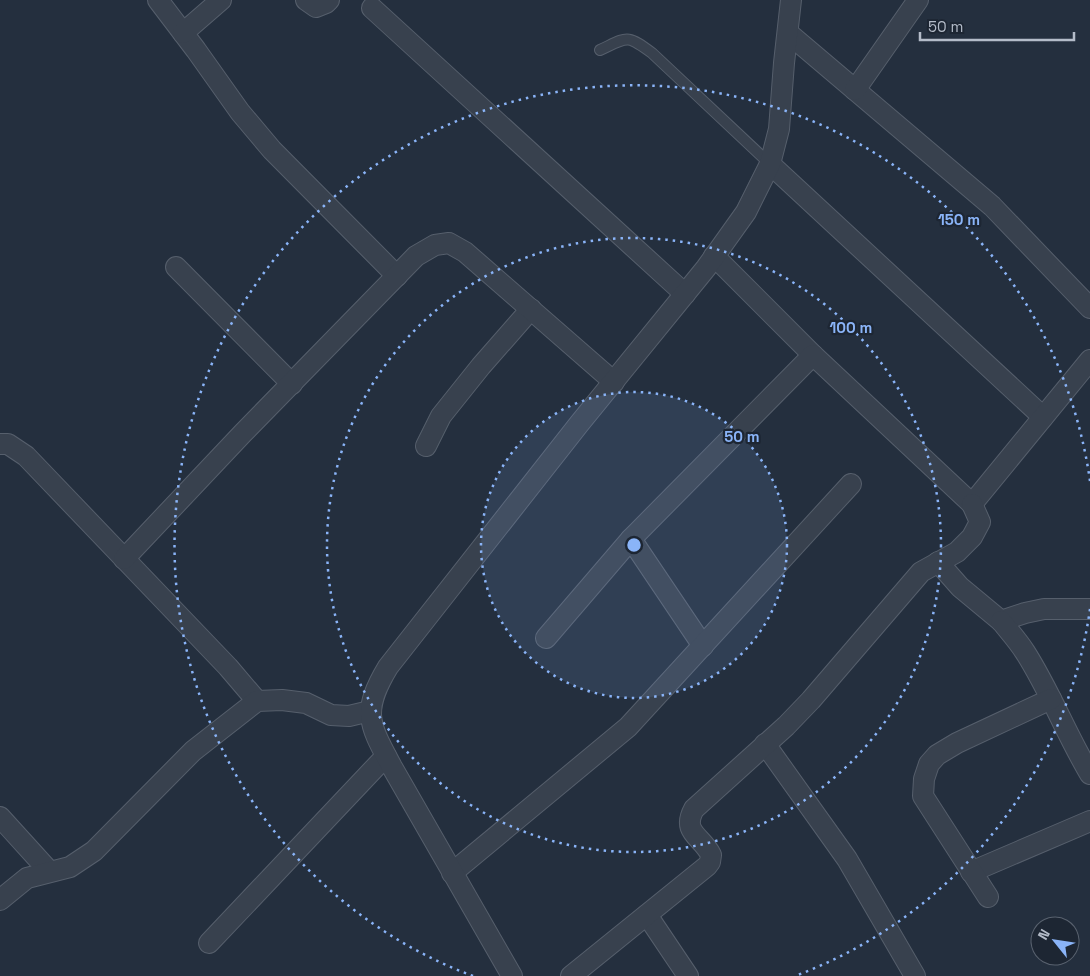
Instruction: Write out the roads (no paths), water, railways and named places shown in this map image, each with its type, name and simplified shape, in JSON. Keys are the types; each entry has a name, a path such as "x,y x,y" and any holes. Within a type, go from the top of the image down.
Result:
{"street":[{"path":"158,0 240,112 272,150 397,276"},
{"path":"183,33 221,0"},
{"path":"306,0 316,7 329,0"},
{"path":"512,976 374,733 370,711 377,685 388,667 685,294 746,212 770,164 779,129 791,0"},
{"path":"855,90 918,0"},
{"path":"372,8 685,294"},
{"path":"788,33 992,206 1090,308"},
{"path":"770,164 1043,417"},
{"path":"124,559 416,256 435,245 450,243 465,252 614,382"},
{"path":"571,976 707,866 711,855 689,825 694,809 811,700 921,572 957,552 972,537 980,522 972,504 813,355 714,256"},
{"path":"176,267 292,384"},
{"path":"426,446 441,416 481,366 531,309"},
{"path":"546,638 631,539 813,355"},
{"path":"972,504 1090,360"},
{"path":"0,444 8,444 26,456 228,667 257,701"},
{"path":"452,873 628,727 851,484"},
{"path":"631,539 703,646"},
{"path":"938,562 960,587 1002,621 1024,650 1051,699 1075,750 1090,774"},
{"path":"1002,621 1044,609 1090,608"},
{"path":"988,897 923,796 924,780 929,764 937,755 958,743 1051,699"},
{"path":"0,900 27,878 70,867 94,851 192,751 257,701 282,700 306,704 331,715 349,716 370,711"},
{"path":"765,744 847,859 915,976"},
{"path":"209,943 386,756"},
{"path":"0,817 49,871"},
{"path":"971,872 1090,821"},
{"path":"647,915 688,976"}],"lane":[{"path":"600,50 622,40 631,39 638,43 652,53 770,164"}]}
